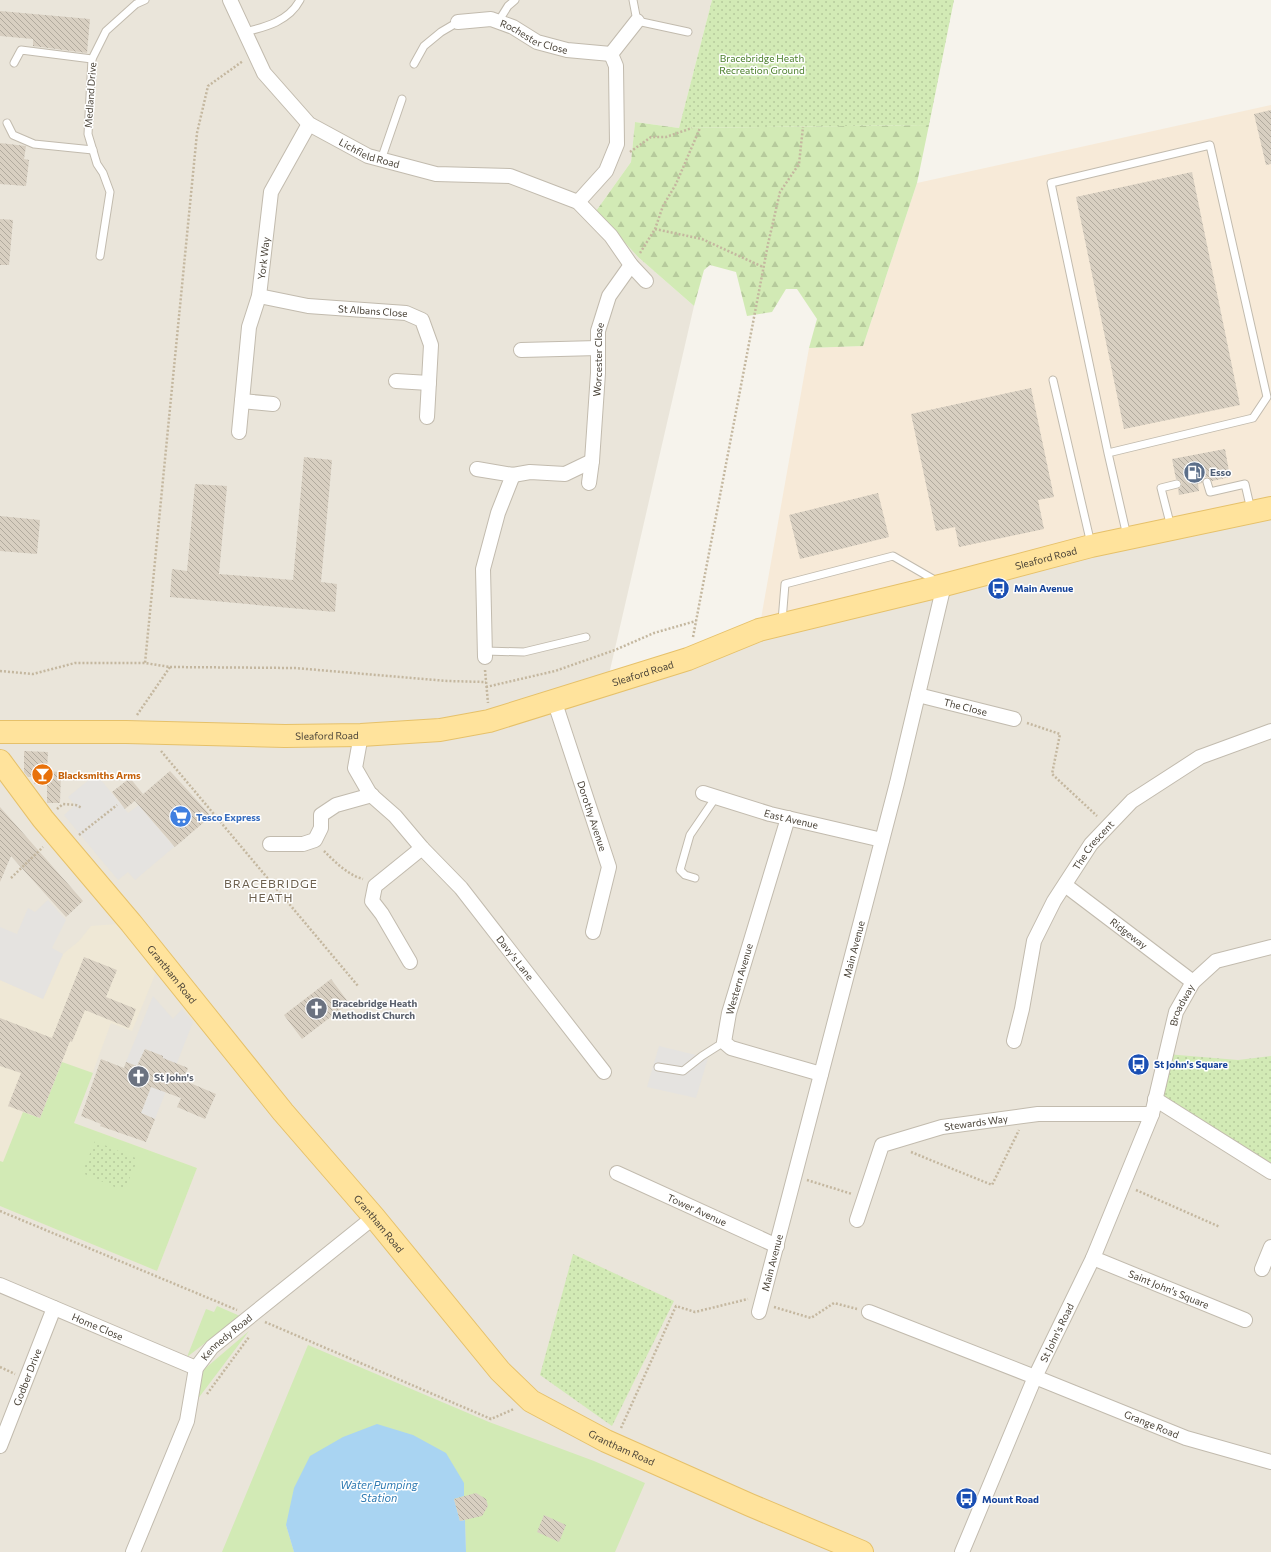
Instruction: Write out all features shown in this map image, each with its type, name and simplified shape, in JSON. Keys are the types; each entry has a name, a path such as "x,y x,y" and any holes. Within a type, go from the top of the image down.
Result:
{"main road":[{"name":"Sleaford Road","path":"0,732 135,732 285,736 362,735 440,730 489,720 688,659 759,630 944,585 1091,546 1261,510"},
{"name":"Grantham Road","path":"0,761 55,833 205,1014 283,1112 374,1217 500,1371 531,1401 613,1444 750,1505 862,1552"}],"street":[{"name":"Lichfield Road","path":"230,0 264,73 309,124 368,156 381,160 436,174 510,176 578,202"},
{"name":"Rochester Close","path":"458,22 491,19 513,27 537,42 567,50 611,54"},
{"path":"637,21 611,54 616,66 617,144 606,171 578,202 634,261 646,281"},
{"name":"York Way","path":"239,432 249,327 259,296 271,192 309,124"},
{"name":"Worcester Close","path":"588,483 592,461 598,373 598,331 609,296 634,261"},
{"name":"St Albans Close","path":"259,296 308,306 406,313 422,320 431,345 427,416"},
{"path":"521,350 598,348"},
{"path":"396,381 429,383"},
{"path":"242,401 273,404"},
{"path":"477,469 513,475 530,472 564,474 592,461"},
{"path":"485,654 483,569 498,512 513,475"},
{"name":"Main Avenue","path":"762,1304 882,840 944,585"},
{"name":"The Close","path":"918,695 1014,719"},
{"name":"Dorothy Avenue","path":"554,700 609,867 593,932"},
{"name":"The Crescent","path":"1014,1041 1022,1008 1034,941 1054,901 1091,844 1132,801 1200,757 1271,731"},
{"name":"Davy's Lane","path":"362,735 355,768 372,795 395,816 422,848 462,888 604,1072"},
{"path":"270,844 303,844 314,841 321,828 321,815 336,805 372,795"},
{"name":"East Avenue","path":"709,795 770,814 882,840"},
{"name":"Western Avenue","path":"724,1042 729,1013 788,818"},
{"path":"410,962 382,914 372,901 375,886 422,848"},
{"name":"Ridgeway","path":"1065,885 1193,982"},
{"name":"Broadway","path":"1152,1114 1176,1012 1193,982 1216,961 1271,947"},
{"path":"724,1042 731,1048 821,1074"},
{"path":"1155,1099 1271,1172"},
{"name":"Stewards Way","path":"889,1142 942,1127 1038,1114 1152,1114"},
{"name":"St John's Road","path":"962,1552 1035,1377 1093,1258 1152,1114"},
{"path":"857,1220 882,1145 889,1142"},
{"name":"Tower Avenue","path":"617,1173 777,1246"},
{"name":"Kennedy Road","path":"133,1552 187,1421 196,1368 212,1347 374,1217"},
{"path":"1262,1269 1271,1247"},
{"name":"Saint John's Square","path":"1093,1258 1245,1320"},
{"name":"Home Close","path":"0,1285 196,1368"},
{"name":"Godber Drive","path":"0,1446 54,1308"},
{"path":"869,1312 1035,1377"},
{"name":"Grange Road","path":"1035,1377 1186,1438 1271,1462"}],"lane":[{"name":"Medland Drive","path":"100,256 110,192 103,173 97,164 88,134 92,59 106,32 136,4 145,0"},
{"path":"245,32 274,24 296,8 300,0"},
{"path":"498,22 508,6 515,0"},
{"path":"632,0 637,21 688,32"},
{"path":"414,64 424,46 441,32 458,22"},
{"path":"14,63 21,50 92,59"},
{"path":"381,160 402,99"},
{"path":"7,123 13,135 34,144 93,150"},
{"path":"1108,453 1253,418 1267,397 1210,145 1051,183 1108,453 1128,538"},
{"path":"1053,380 1091,546"},
{"path":"1207,482 1210,492 1245,484 1261,510"},
{"path":"1171,529 1161,488 1177,484"},
{"path":"782,625 786,584 893,556 944,585"},
{"path":"485,654 524,652 586,637"},
{"path":"695,878 685,875 680,870 690,835 709,795"},
{"path":"658,1067 684,1071 702,1056 724,1042"}],"path":[{"path":"145,663 197,133 208,86 255,53"},
{"path":"688,659 763,267 780,192 799,164 803,126"},
{"path":"606,171 652,137 666,137 692,128"},
{"path":"634,261 655,229 662,206 676,184 700,128"},
{"path":"655,229 702,239 763,267"},
{"path":"486,687 555,671 615,650 654,633 696,621"},
{"path":"485,654 489,720"},
{"path":"0,671 33,674 75,663 145,663 170,668 295,668 447,681 486,682"},
{"path":"170,668 135,732 358,986"},
{"path":"1014,719 1060,734 1052,774 1108,826"},
{"path":"55,833 63,804 76,805 82,808"},
{"path":"11,878 55,833 117,805"},
{"path":"314,841 336,862 355,877 379,883"},
{"path":"889,1142 992,1185 1026,1116"},
{"path":"795,1177 864,1198"},
{"path":"1123,1184 1220,1227"},
{"path":"0,1211 251,1316 491,1419 531,1401"},
{"path":"613,1444 676,1306 695,1312 762,1304 811,1318 834,1303 869,1312"},
{"path":"206,1396 256,1328 251,1316"}],"shaded area":[{"path":"0,0 712,0 679,128 635,122 631,162 596,211 638,257 694,306 607,683 688,659 1271,508 1271,1552 0,1552"},
{"path":"1271,105 1271,508 759,630 809,348 863,346 917,183"},
{"path":"96,774 128,813 139,805 174,847 135,880 128,872 118,880 64,815 75,805 68,797"},
{"path":"48,900 66,920 52,948 63,954 43,999 0,980 0,927 17,934 28,908 35,912"},
{"path":"131,923 161,960 132,1031 111,1023 74,1123 197,1168 157,1271 0,1206 0,980 43,999 63,954 79,941 91,926"},
{"path":"153,996 173,1019 182,1009 193,1022 155,1119 141,1113 163,1056 145,1049 137,1066 126,1062"},
{"path":"659,1046 708,1058 696,1098 647,1087"}],"green space":[{"name":"Bracebridge Heath Recreation Ground","path":"712,0 954,0 929,125 679,128"},
{"path":"635,122 679,128 929,125 917,183 863,346 809,348 817,319 797,289 786,289 772,312 747,316 736,272 710,265 704,270 694,306 638,257 596,211 631,162"},
{"path":"1166,1054 1238,1060 1271,1056 1271,1172 1155,1099"},
{"path":"62,1062 93,1073 74,1123 197,1168 157,1271 0,1206 0,1161 3,1162 23,1112 40,1118"},
{"path":"95,1141 138,1159 124,1191 82,1173"},
{"path":"573,1254 674,1301 612,1426 540,1375"},
{"path":"217,1306 240,1316 187,1357 206,1309 214,1312"},
{"path":"249,1331 197,1400 201,1372"},
{"path":"308,1345 489,1422 594,1461 645,1483 615,1552 466,1552 465,1520 460,1521 454,1499 286,1525 294,1552 222,1552"}],"water":[{"name":"Water Pumping Station","path":"377,1424 413,1435 446,1453 464,1483 464,1496 454,1499 460,1521 465,1520 466,1552 294,1552 286,1525 294,1488 310,1456 343,1437"}],"building":[{"path":"0,11 90,19 87,53 33,46 33,39 0,36"},
{"path":"1271,110 1271,164 1266,165 1254,114"},
{"path":"0,143 26,146 24,159 29,160 26,186 0,184"},
{"path":"1192,172 1240,405 1124,429 1076,197"},
{"path":"0,219 13,220 9,265 0,265"},
{"path":"1031,388 1054,497 1038,500 1044,529 959,547 955,527 936,531 911,414"},
{"path":"1225,449 1230,477 1212,481 1209,477 1205,477 1202,483 1198,484 1199,491 1179,495 1178,489 1181,487 1182,483 1180,480 1176,479 1172,459"},
{"path":"304,457 332,460 321,582 337,584 335,612 170,597 172,569 187,571 195,484 227,486 219,574 293,580"},
{"path":"878,493 889,537 800,559 789,515"},
{"path":"0,516 40,520 37,554 0,551"},
{"name":"Blacksmiths Arms","path":"24,751 48,752 47,771 61,772 60,803 47,803 47,785 34,784 34,777 28,777 24,772"},
{"name":"Tesco Express","path":"170,771 211,816 175,847 135,801"},
{"path":"130,778 143,794 125,809 112,792"},
{"path":"0,807 83,901 66,917 11,856 0,882"},
{"path":"84,957 117,970 106,997 136,1009 129,1028 85,1010 72,1042 70,1041 40,1118 8,1106 21,1073 0,1066 0,1018 52,1038"},
{"name":"Bracebridge Heath Methodist Church","path":"331,979 349,1003 302,1039 284,1015"},
{"path":"145,1049 188,1068 183,1080 216,1094 205,1119 177,1107 181,1098 151,1087 141,1113 155,1119 146,1142 100,1126 101,1124 81,1116 101,1059 124,1068 126,1062 137,1066"},
{"path":"476,1493 486,1499 488,1506 482,1516 460,1521 454,1499"},
{"path":"544,1515 566,1525 559,1542 537,1532"}],"place":[{"name":"Esso","path":"1194,472"},
{"name":"Main Avenue","path":"999,588"},
{"name":"Blacksmiths Arms","path":"42,775"},
{"name":"Tesco Express","path":"180,817"},
{"name":"Bracebridge Heath Methodist Church","path":"316,1009"},
{"name":"St John's Square","path":"1139,1064"},
{"name":"St John's","path":"138,1077"},
{"name":"Mount Road","path":"967,1499"}],"district":[{"name":"BRACEBRIDGE HEATH","path":"271,890"}]}
